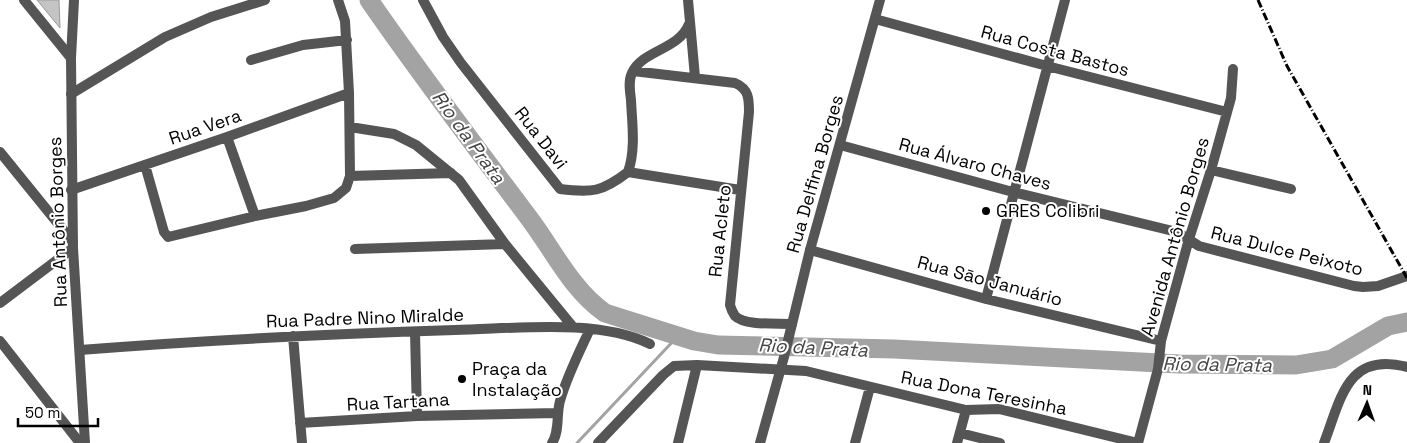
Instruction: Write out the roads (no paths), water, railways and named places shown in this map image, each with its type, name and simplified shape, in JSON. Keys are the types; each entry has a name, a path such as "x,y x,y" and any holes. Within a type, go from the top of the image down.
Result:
{"street":[{"path":"24,0 71,58"},
{"name":"Rua Antônio Borges","path":"74,0 71,58 71,190 85,443"},
{"path":"71,94 165,37 211,17 265,0"},
{"path":"145,165 164,232 167,236 171,237 255,216 306,206 334,198 346,188 350,176 350,93 345,21 338,0"},
{"name":"Rua Davi","path":"423,0 443,37 560,189 586,191 600,189 614,183 628,172"},
{"path":"633,71 695,77 688,0"},
{"name":"Rua Delfina Borges","path":"760,443 784,357 810,250 880,0"},
{"path":"986,298 1066,0"},
{"name":"Rua Costa Bastos","path":"875,19 1047,66 1227,112"},
{"path":"689,24 681,37 645,59 633,71 630,84 632,149 628,172 740,190"},
{"path":"251,60 296,46 346,40"},
{"name":"Avenida Antônio Borges","path":"1138,443 1189,240 1212,170 1231,98 1233,69"},
{"name":"Rua Acleto","path":"695,77 736,83 746,91 749,100 730,305 736,317 741,320 791,329"},
{"name":"Rua Vera","path":"71,190 227,138 350,93"},
{"path":"350,127 382,131 416,145 459,180 505,244 573,327"},
{"path":"227,138 255,216"},
{"name":"Rua Álvaro Chaves","path":"840,145 1013,192 1177,232 1189,240"},
{"path":"0,152 73,245 0,303"},
{"path":"1212,170 1292,189"},
{"path":"350,176 450,173"},
{"name":"Rua Dulce Peixoto","path":"1189,240 1199,246 1363,287 1378,286 1407,276"},
{"path":"355,249 505,244"},
{"name":"Rua Sāo Januário","path":"810,250 1161,347"},
{"name":"Rua Padre Nino Miralde","path":"80,350 293,336 573,327 631,336 650,344"},
{"path":"552,443 557,430 557,413 564,386 590,329"},
{"path":"415,332 417,416"},
{"path":"293,336 302,443"},
{"path":"0,341 80,443"},
{"path":"1324,443 1341,398 1355,374 1374,364 1398,364 1407,367"},
{"path":"678,443 697,365"},
{"name":"Rua Dona Teresinha","path":"598,443 663,375 674,366 697,365 806,371 966,410 999,409 1138,443"},
{"path":"855,443 870,387"},
{"path":"966,410 959,438 1000,443"},
{"name":"Rua Tartana","path":"300,423 417,416 557,413"}],"waterway":[{"name":"Rio da Prata","path":"369,0 582,293 605,313 694,341 718,345 894,349 1179,364 1296,365 1332,359 1388,326 1407,322"},
{"path":"577,443 678,336"}],"railway":[{"path":"1258,0 1287,66 1407,278"}],"place":[{"name":"GRES Colibri","path":"986,211"},
{"name":"Praça da Instalação","path":"462,379"}]}
